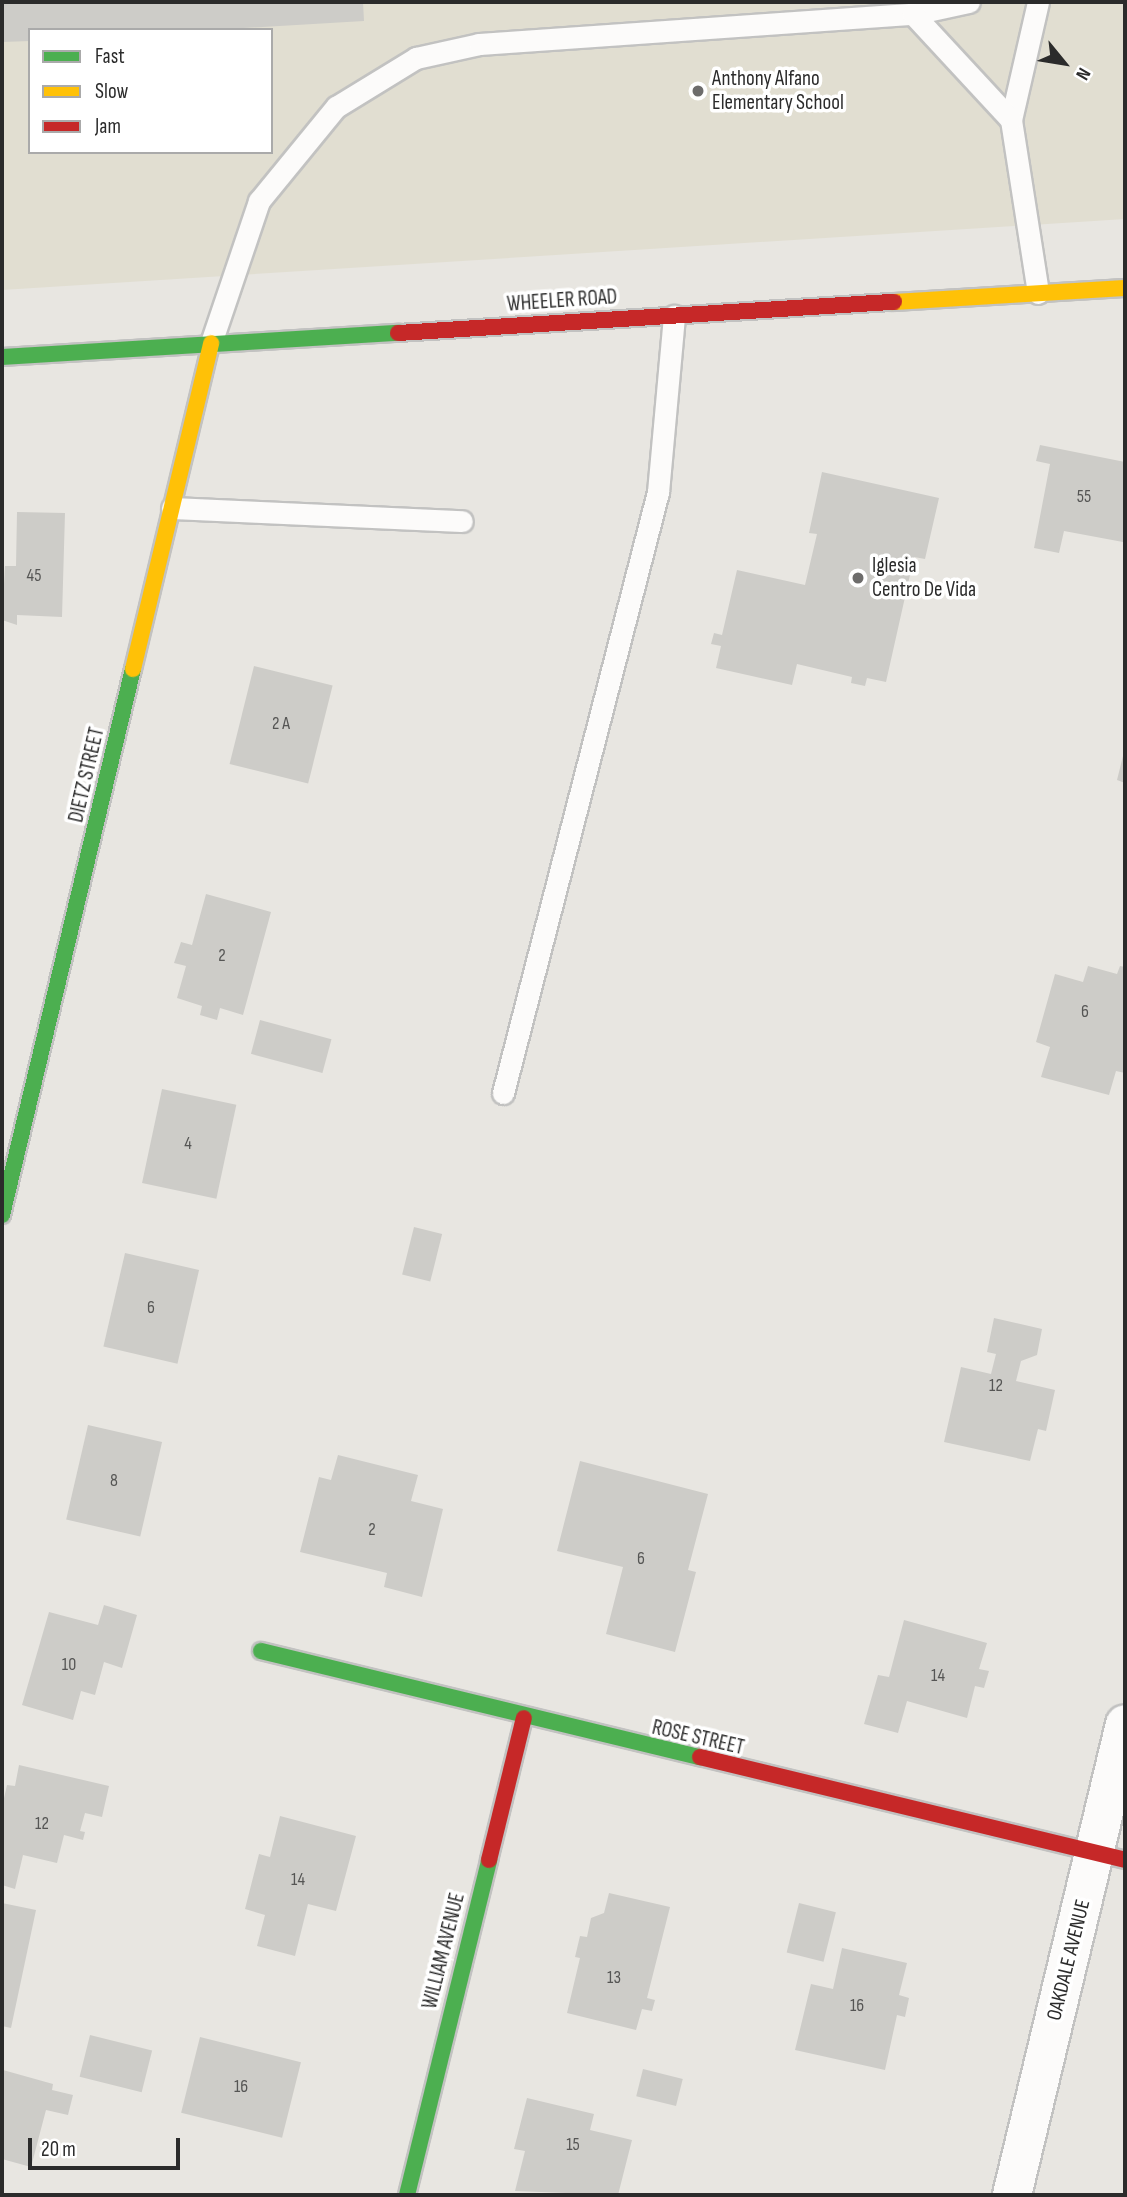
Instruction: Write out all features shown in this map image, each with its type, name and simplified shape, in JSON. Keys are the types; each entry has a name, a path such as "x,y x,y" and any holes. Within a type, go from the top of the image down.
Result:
{"street":[{"name":"WHEELER ROAD","path":"2,357 1125,288"},
{"name":"DIETZ STREET","path":"2,1215 211,343"},
{"name":"ROSE STREET","path":"261,1651 524,1718 1110,1857"},
{"name":"WILLIAM AVENUE","path":"407,2195 524,1718"},
{"name":"OAKDALE AVENUE","path":"1012,2195 1110,1857 1125,1724"}],"lane":[{"path":"211,343 260,201 336,107 416,58 479,44 913,14 970,2"},
{"path":"1038,2 1011,120 1038,293"},
{"path":"913,14 1011,120"},
{"path":"503,1093 658,492 674,316"},
{"path":"172,508 461,521"}],"shaded area":[{"name":"Anthony Alfano Elementary School","path":"2,2 1125,2 1125,219 2,290"}],"building":[{"path":"2,2 363,2 364,21 245,28 28,28 28,41 2,42"},
{"path":"1040,445 1125,462 1123,542 1064,531 1059,553 1034,548 1050,464 1036,461"},
{"name":"Iglesia Centro De Vida","path":"822,472 939,498 925,559 914,557 886,682 867,678 865,686 851,683 852,677 797,664 792,685 716,668 721,646 711,644 714,633 722,635 737,570 805,585 817,534 809,533"},
{"path":"17,512 65,513 62,617 17,615 17,625 2,620 5,566 16,566"},
{"path":"254,666 333,686 308,784 230,764"},
{"path":"1125,752 1125,783 1117,780"},
{"path":"206,894 271,912 243,1015 220,1008 217,1020 200,1015 202,1006 177,998 186,966 174,963 181,942 192,945"},
{"path":"1088,966 1117,974 1120,966 1125,967 1125,1073 1116,1071 1109,1095 1041,1077 1050,1047 1036,1042 1055,974 1083,982"},
{"path":"260,1020 331,1039 322,1073 251,1054"},
{"path":"162,1089 236,1105 216,1199 142,1183"},
{"path":"414,1227 442,1234 430,1282 402,1275"},
{"path":"125,1253 199,1270 177,1364 103,1347"},
{"path":"994,1318 1042,1329 1037,1355 1021,1361 1016,1381 1055,1390 1046,1431 1038,1429 1030,1461 944,1442 961,1367 991,1374 996,1354 987,1352"},
{"path":"88,1425 162,1442 140,1537 66,1520"},
{"path":"338,1455 418,1475 411,1501 443,1509 422,1597 384,1587 387,1573 300,1552 319,1477 331,1480"},
{"path":"580,1461 708,1494 688,1570 696,1572 675,1652 606,1634 623,1567 557,1551"},
{"path":"104,1605 137,1615 122,1668 104,1662 95,1695 81,1691 73,1720 22,1705 49,1612 98,1625"},
{"path":"904,1620 987,1643 979,1669 989,1671 984,1688 975,1686 967,1718 907,1701 898,1733 864,1724 878,1675 889,1677"},
{"path":"19,1765 109,1786 102,1817 85,1813 80,1831 85,1832 83,1840 64,1835 57,1863 23,1855 15,1889 2,1885 2,1807 7,1785 15,1786"},
{"path":"280,1816 356,1836 336,1911 308,1904 295,1956 257,1946 265,1915 245,1909 259,1854 270,1857"},
{"path":"609,1893 670,1907 647,1998 655,2000 652,2011 642,2009 636,2030 567,2013 580,1958 575,1957 580,1936 587,1937 591,1918 604,1913"},
{"path":"2,1903 36,1910 11,2028 2,2026"},
{"path":"799,1903 836,1912 824,1962 787,1952"},
{"path":"842,1948 907,1963 899,1995 909,1998 905,2017 897,2015 885,2070 795,2050 811,1984 833,1989"},
{"path":"90,2035 152,2050 142,2092 80,2077"},
{"path":"200,2037 301,2062 282,2138 181,2113"},
{"path":"643,2069 683,2079 676,2106 636,2096"},
{"path":"3,2070 53,2084 52,2090 73,2095 68,2115 46,2110 31,2167 2,2159"},
{"path":"527,2098 594,2114 590,2130 632,2140 618,2195 515,2191 525,2151 514,2149"}],"traffic: fast":[{"path":"2,357 398,333"},
{"path":"2,1215 133,669"},
{"path":"261,1651 700,1757"},
{"path":"407,2195 489,1860"}],"traffic: slow":[{"path":"894,302 1125,288"},
{"path":"133,669 211,343"}],"traffic: jam":[{"path":"398,333 894,302"},
{"path":"489,1860 524,1718"},
{"path":"700,1757 1125,1860"}],"place":[{"name":"Anthony Alfano Elementary School","path":"698,91"},
{"name":"Iglesia Centro De Vida","path":"858,578"}]}
